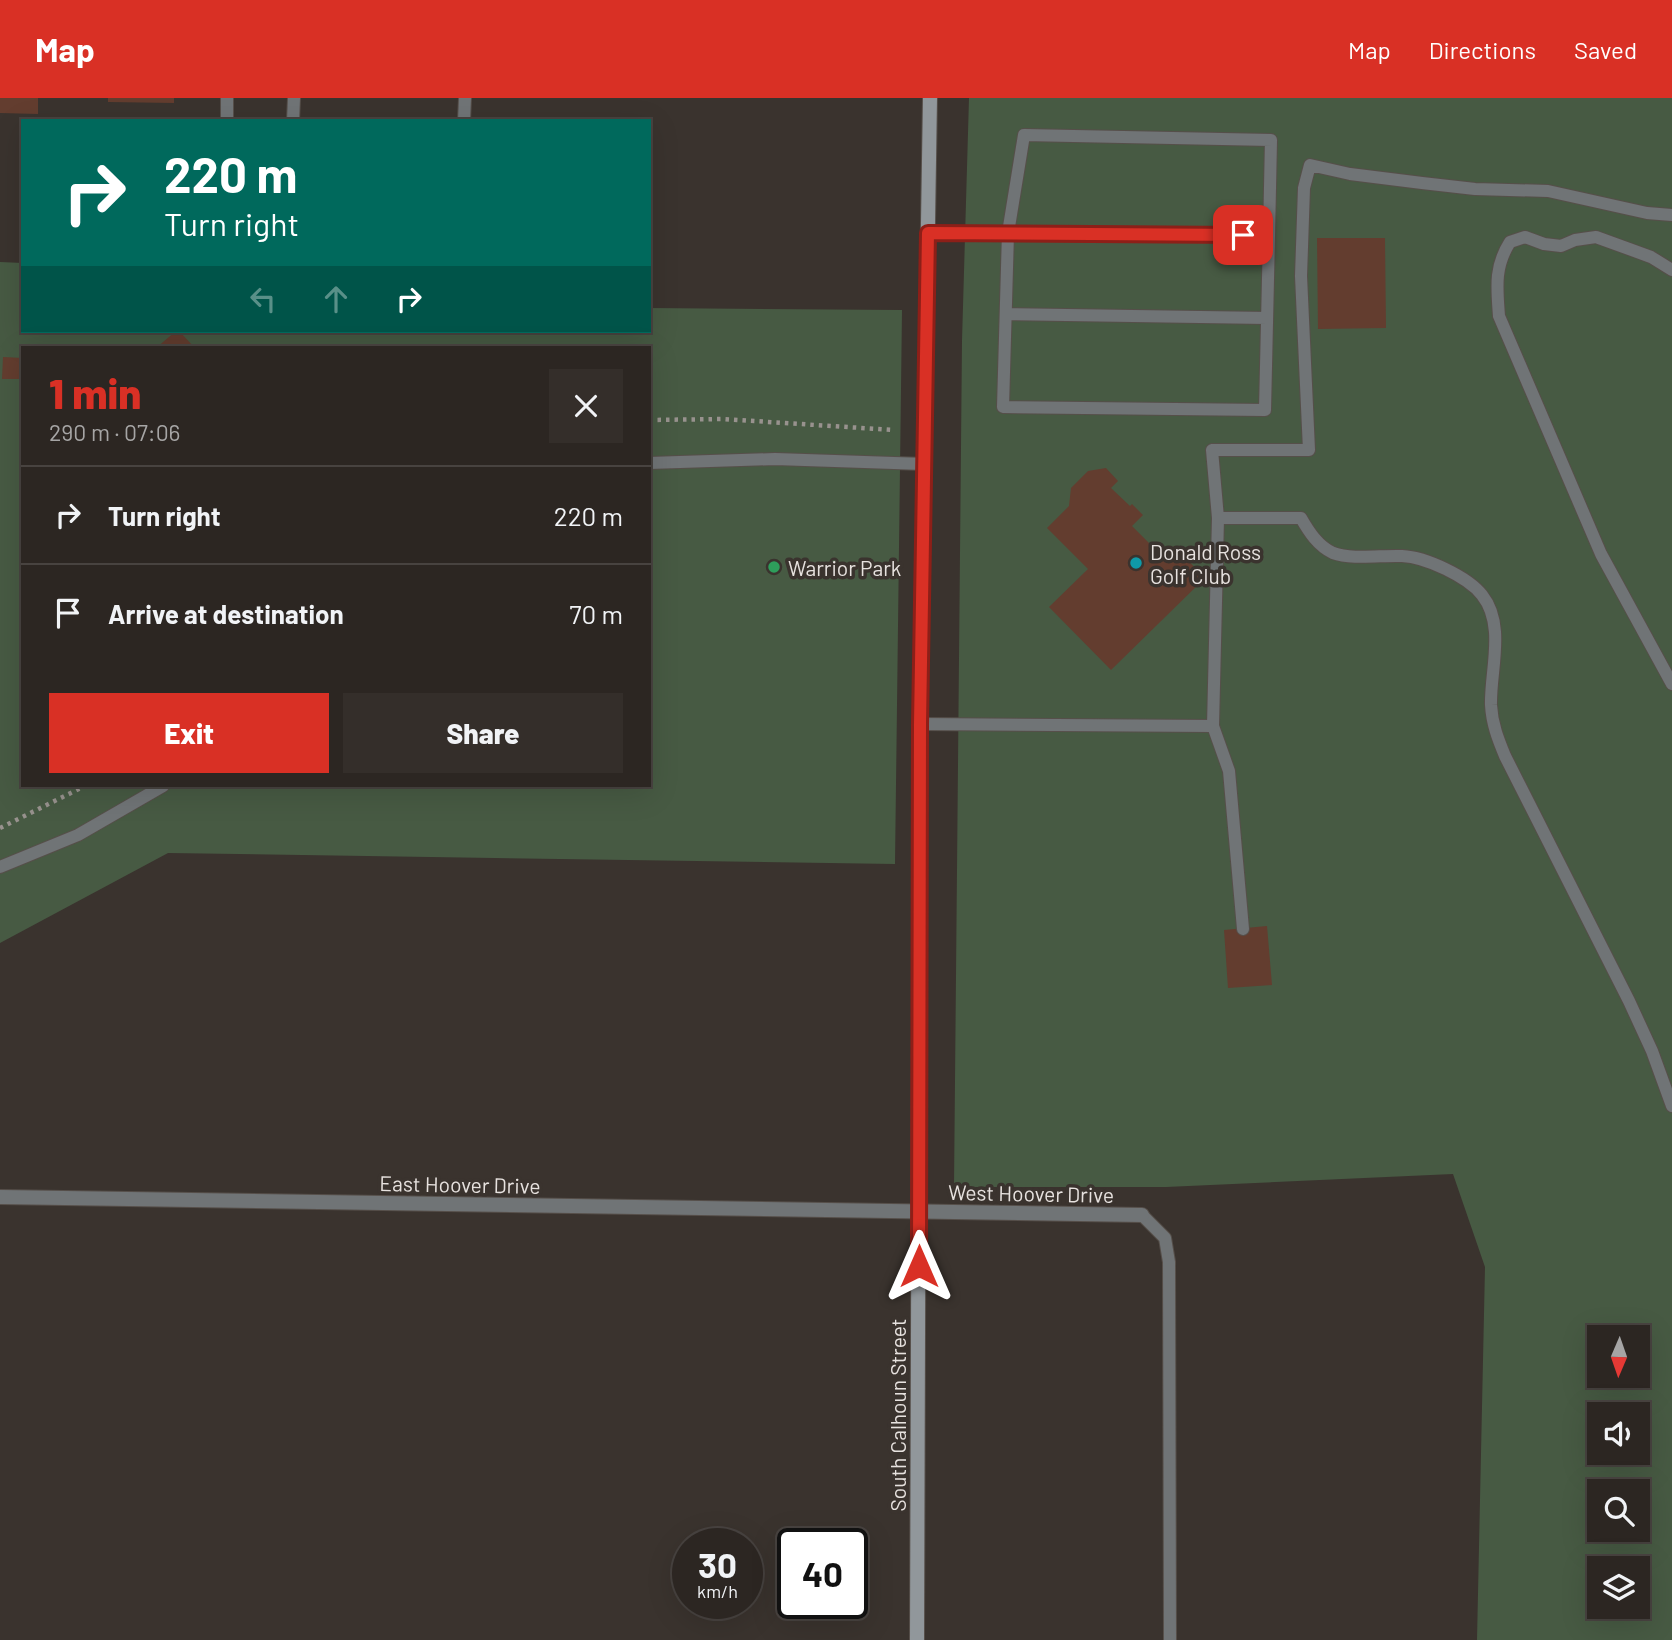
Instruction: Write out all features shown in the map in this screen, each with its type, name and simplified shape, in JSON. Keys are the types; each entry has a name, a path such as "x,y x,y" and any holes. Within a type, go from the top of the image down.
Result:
{"street":[{"name":"South Calhoun Street","path":"917,1640 920,724 930,98"},
{"name":"East Hoover Drive","path":"0,1197 919,1213"},
{"name":"West Hoover Drive","path":"919,1213 1142,1215"}],"lane":[{"path":"227,98 227,119"},
{"path":"293,119 294,98"},
{"path":"464,119 465,98"},
{"path":"1024,135 1271,140 1269,235 1265,410 1003,407 1008,233 1024,135"},
{"path":"1244,929 1229,771 1213,726 1218,518 1212,450 1309,450 1301,276 1304,188 1310,165 1350,174 1475,189 1548,191 1647,213 1672,215"},
{"path":"928,233 1269,235"},
{"path":"1672,270 1651,257 1596,237 1575,240 1561,246 1544,244 1525,237 1510,242 1501,256 1496,285 1499,316 1601,554 1672,684"},
{"path":"1006,314 1267,318"},
{"path":"651,463 775,459 924,464"},
{"path":"1218,518 1301,519 1315,540 1334,553 1405,556 1426,561 1445,569 1482,595 1490,609 1495,632 1491,706 1493,727 1505,756 1629,1001 1652,1051 1672,1106"},
{"path":"920,724 1213,726"},
{"path":"0,867 78,835 161,787"},
{"path":"1142,1215 1166,1238 1168,1262 1170,1640"}],"path":[{"path":"651,420 723,419 893,430"},
{"path":"0,828 83,787"}],"green space":[{"name":"Donald Ross Golf Club","path":"969,98 1672,98 1672,1640 1477,1640 1485,1267 1453,1174 1166,1187 954,1187 962,341"},
{"name":"Warrior Park","path":"0,262 21,263 21,333 651,333 651,308 902,310 895,864 168,853 0,943"}],"building":[{"path":"0,98 38,98 38,114 0,113"},
{"path":"108,98 174,98 174,103 108,102"},
{"path":"1317,238 1385,238 1386,328 1318,329"},
{"path":"174,333 181,333 193,346 158,346"},
{"path":"3,357 21,358 21,379 2,379"},
{"name":"Donald Ross Golf Club","path":"1106,468 1118,481 1111,488 1143,515 1132,526 1163,557 1174,546 1205,578 1111,670 1049,607 1088,569 1047,528 1069,506 1071,488 1088,471"},
{"path":"1267,926 1272,985 1228,988 1224,930"}],"place":[{"name":"Donald Ross Golf Club","path":"1136,563"},
{"name":"Warrior Park","path":"774,567"}],"route":[{"path":"919,1266 920,724 928,233 1243,235"}]}
